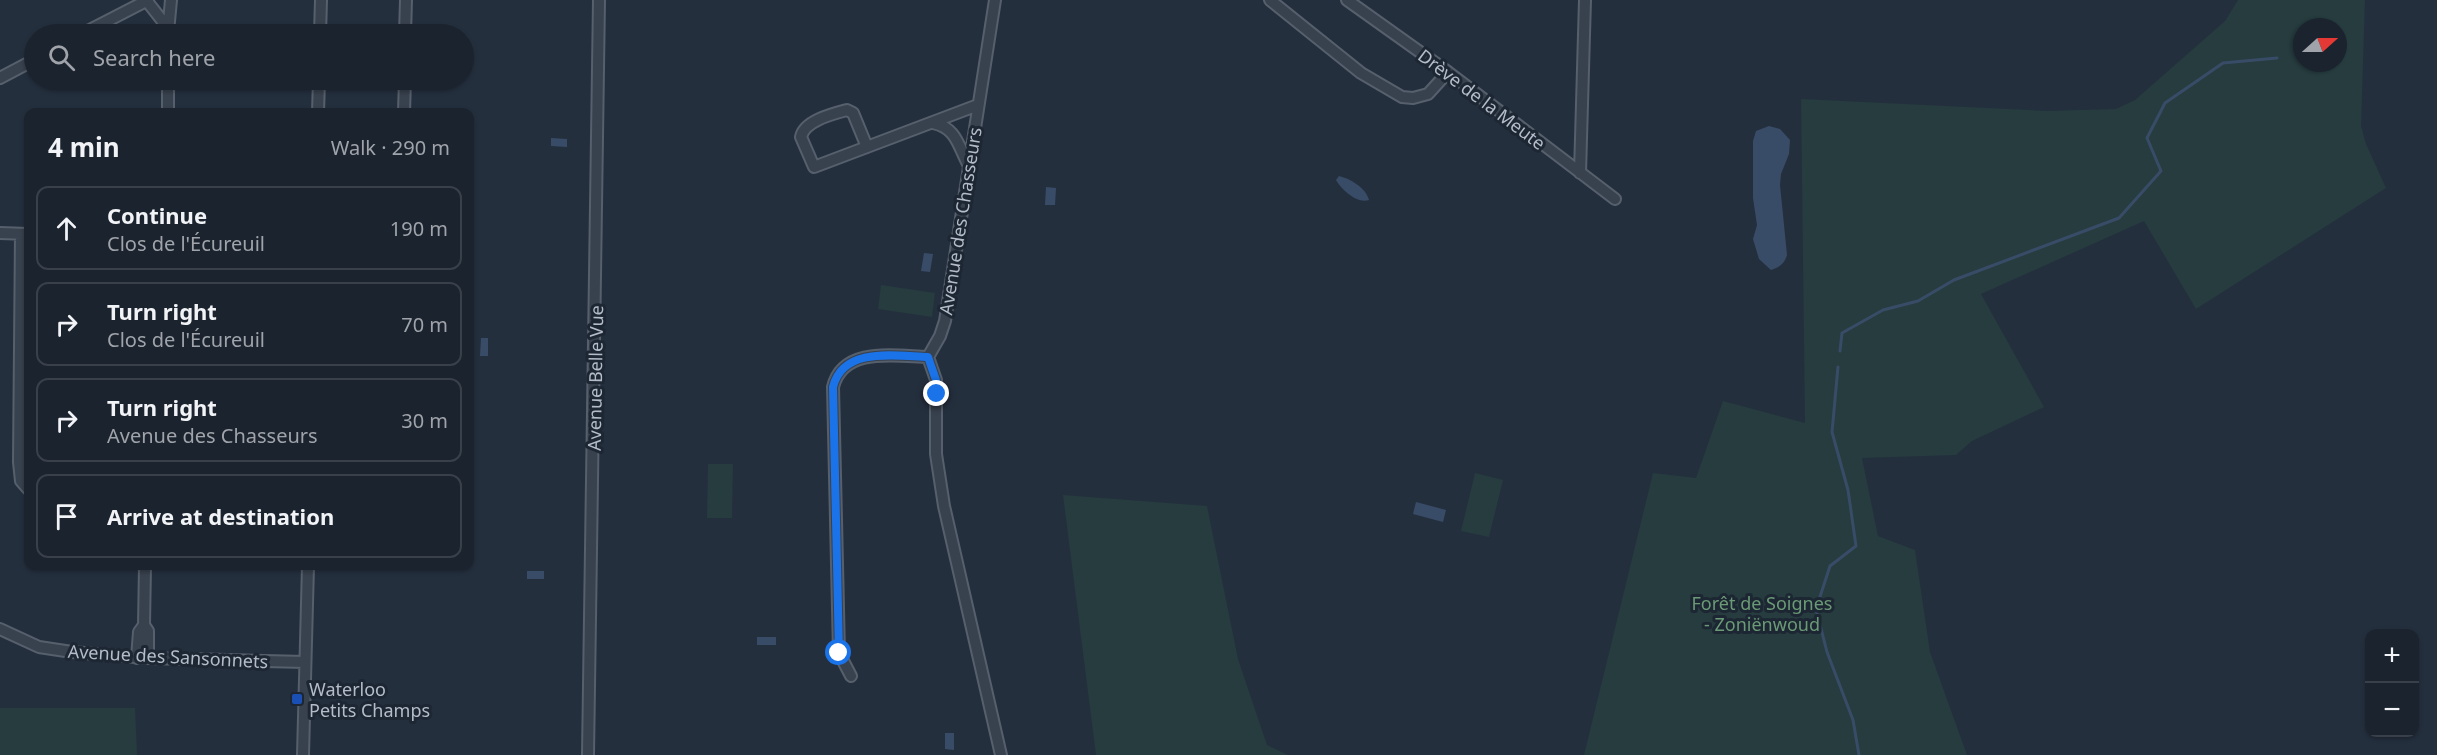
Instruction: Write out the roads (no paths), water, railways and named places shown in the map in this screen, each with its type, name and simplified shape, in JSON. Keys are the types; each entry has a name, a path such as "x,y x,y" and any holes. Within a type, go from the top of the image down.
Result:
{"street":[{"path":"101,24 147,0 163,24"},
{"path":"169,24 171,0"},
{"path":"320,24 321,0"},
{"path":"405,24 406,0"},
{"name":"Avenue Belle Vue","path":"588,755 599,0"},
{"name":"Avenue des Chasseurs","path":"928,357 940,336 945,321 995,0"},
{"path":"1270,0 1361,73 1402,97 1413,98 1428,94 1448,72"},
{"name":"Drève de la Meute","path":"1347,0 1448,72 1615,199"},
{"path":"1580,173 1585,0"},
{"path":"0,78 24,65"},
{"path":"168,90 168,108"},
{"path":"318,108 319,90"},
{"path":"404,108 405,90"},
{"path":"867,147 853,113 847,110 806,125 801,132 814,167 932,123 978,105"},
{"path":"932,123 944,126 953,132 969,166"},
{"path":"0,233 24,234"},
{"path":"24,272 19,462 21,481 24,484"},
{"path":"851,676 839,653 833,387 835,377 853,361 865,356 928,357 936,380 936,454 942,498 1001,755"},
{"path":"137,658 139,632 144,625 145,570"},
{"path":"303,755 308,570"},
{"path":"144,625 148,631 148,658"},
{"name":"Avenue des Sansonnets","path":"0,629 39,647 72,652 137,658 305,662"}],"water":[{"path":"1769,126 1780,129 1790,140 1789,154 1781,174 1780,185 1787,255 1781,265 1771,270 1759,259 1753,239 1757,225 1753,198 1753,141 1756,131"},
{"path":"551,138 567,139 567,147 551,146"},
{"path":"1339,176 1357,185 1365,192 1369,200 1360,200 1350,195 1336,180"},
{"path":"1046,187 1056,188 1055,205 1045,205"},
{"path":"924,253 933,254 930,272 921,271"},
{"path":"481,338 488,338 488,356 480,356"},
{"path":"1416,502 1446,510 1443,522 1413,514"},
{"path":"527,571 544,571 544,579 527,579"},
{"path":"757,637 776,637 776,645 757,645"},
{"path":"945,733 954,733 954,750 945,749"}],"waterway":[{"path":"1840,351 1842,333 1883,310 1918,301 1954,280 2119,218 2161,171 2147,138 2165,103 2223,63 2277,58"},
{"path":"1838,367 1832,432 1848,490 1856,546 1830,566 1816,609 1827,652 1853,720 1859,755"}],"place":[{"name":"Waterloo Petits Champs","path":"297,699"}],"park label":[{"name":"Forêt de Soignes - Zoniënwoud","path":"1762,613"}]}
